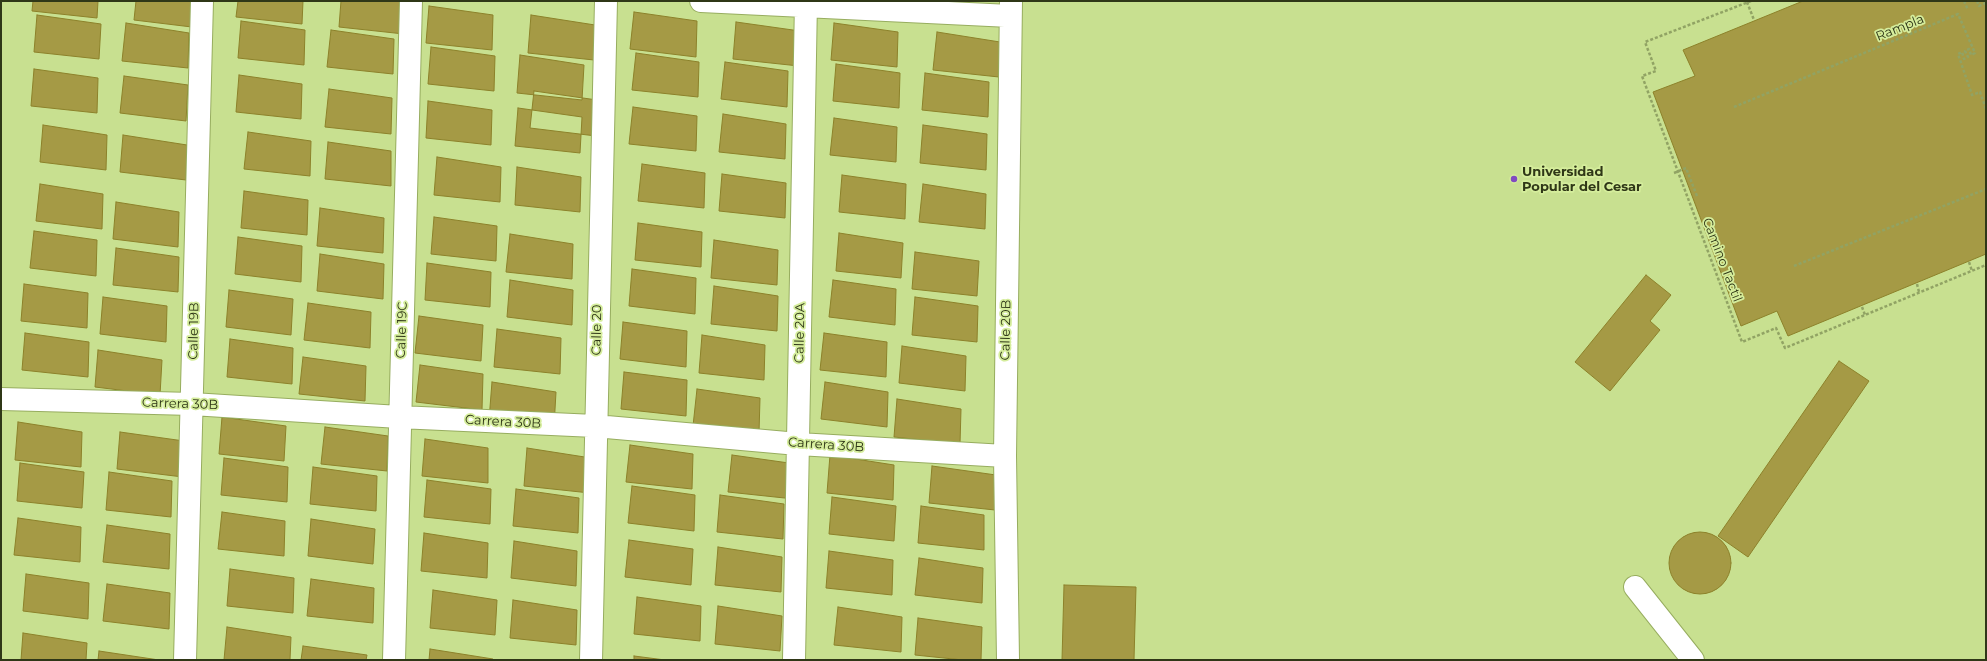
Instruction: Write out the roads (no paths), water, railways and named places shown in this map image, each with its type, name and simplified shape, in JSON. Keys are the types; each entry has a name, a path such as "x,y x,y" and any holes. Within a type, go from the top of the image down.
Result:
{"street":[{"name":"Calle 19B","path":"185,660 202,1"},
{"name":"Calle 19C","path":"394,660 399,417 411,1"},
{"name":"Calle 20","path":"591,660 595,426 606,1"},
{"path":"701,1 1010,9"},
{"name":"Calle 20A","path":"794,660 806,4"},
{"name":"Calle 20B","path":"1008,660 1005,456 1010,9"},
{"name":"Carrera 30B","path":"1,398 192,404 399,417 595,426 798,444 1005,456"},
{"path":"1635,587 1693,660"}],"place":[{"name":"Universidad Popular del Cesar","path":"1514,179"}]}
